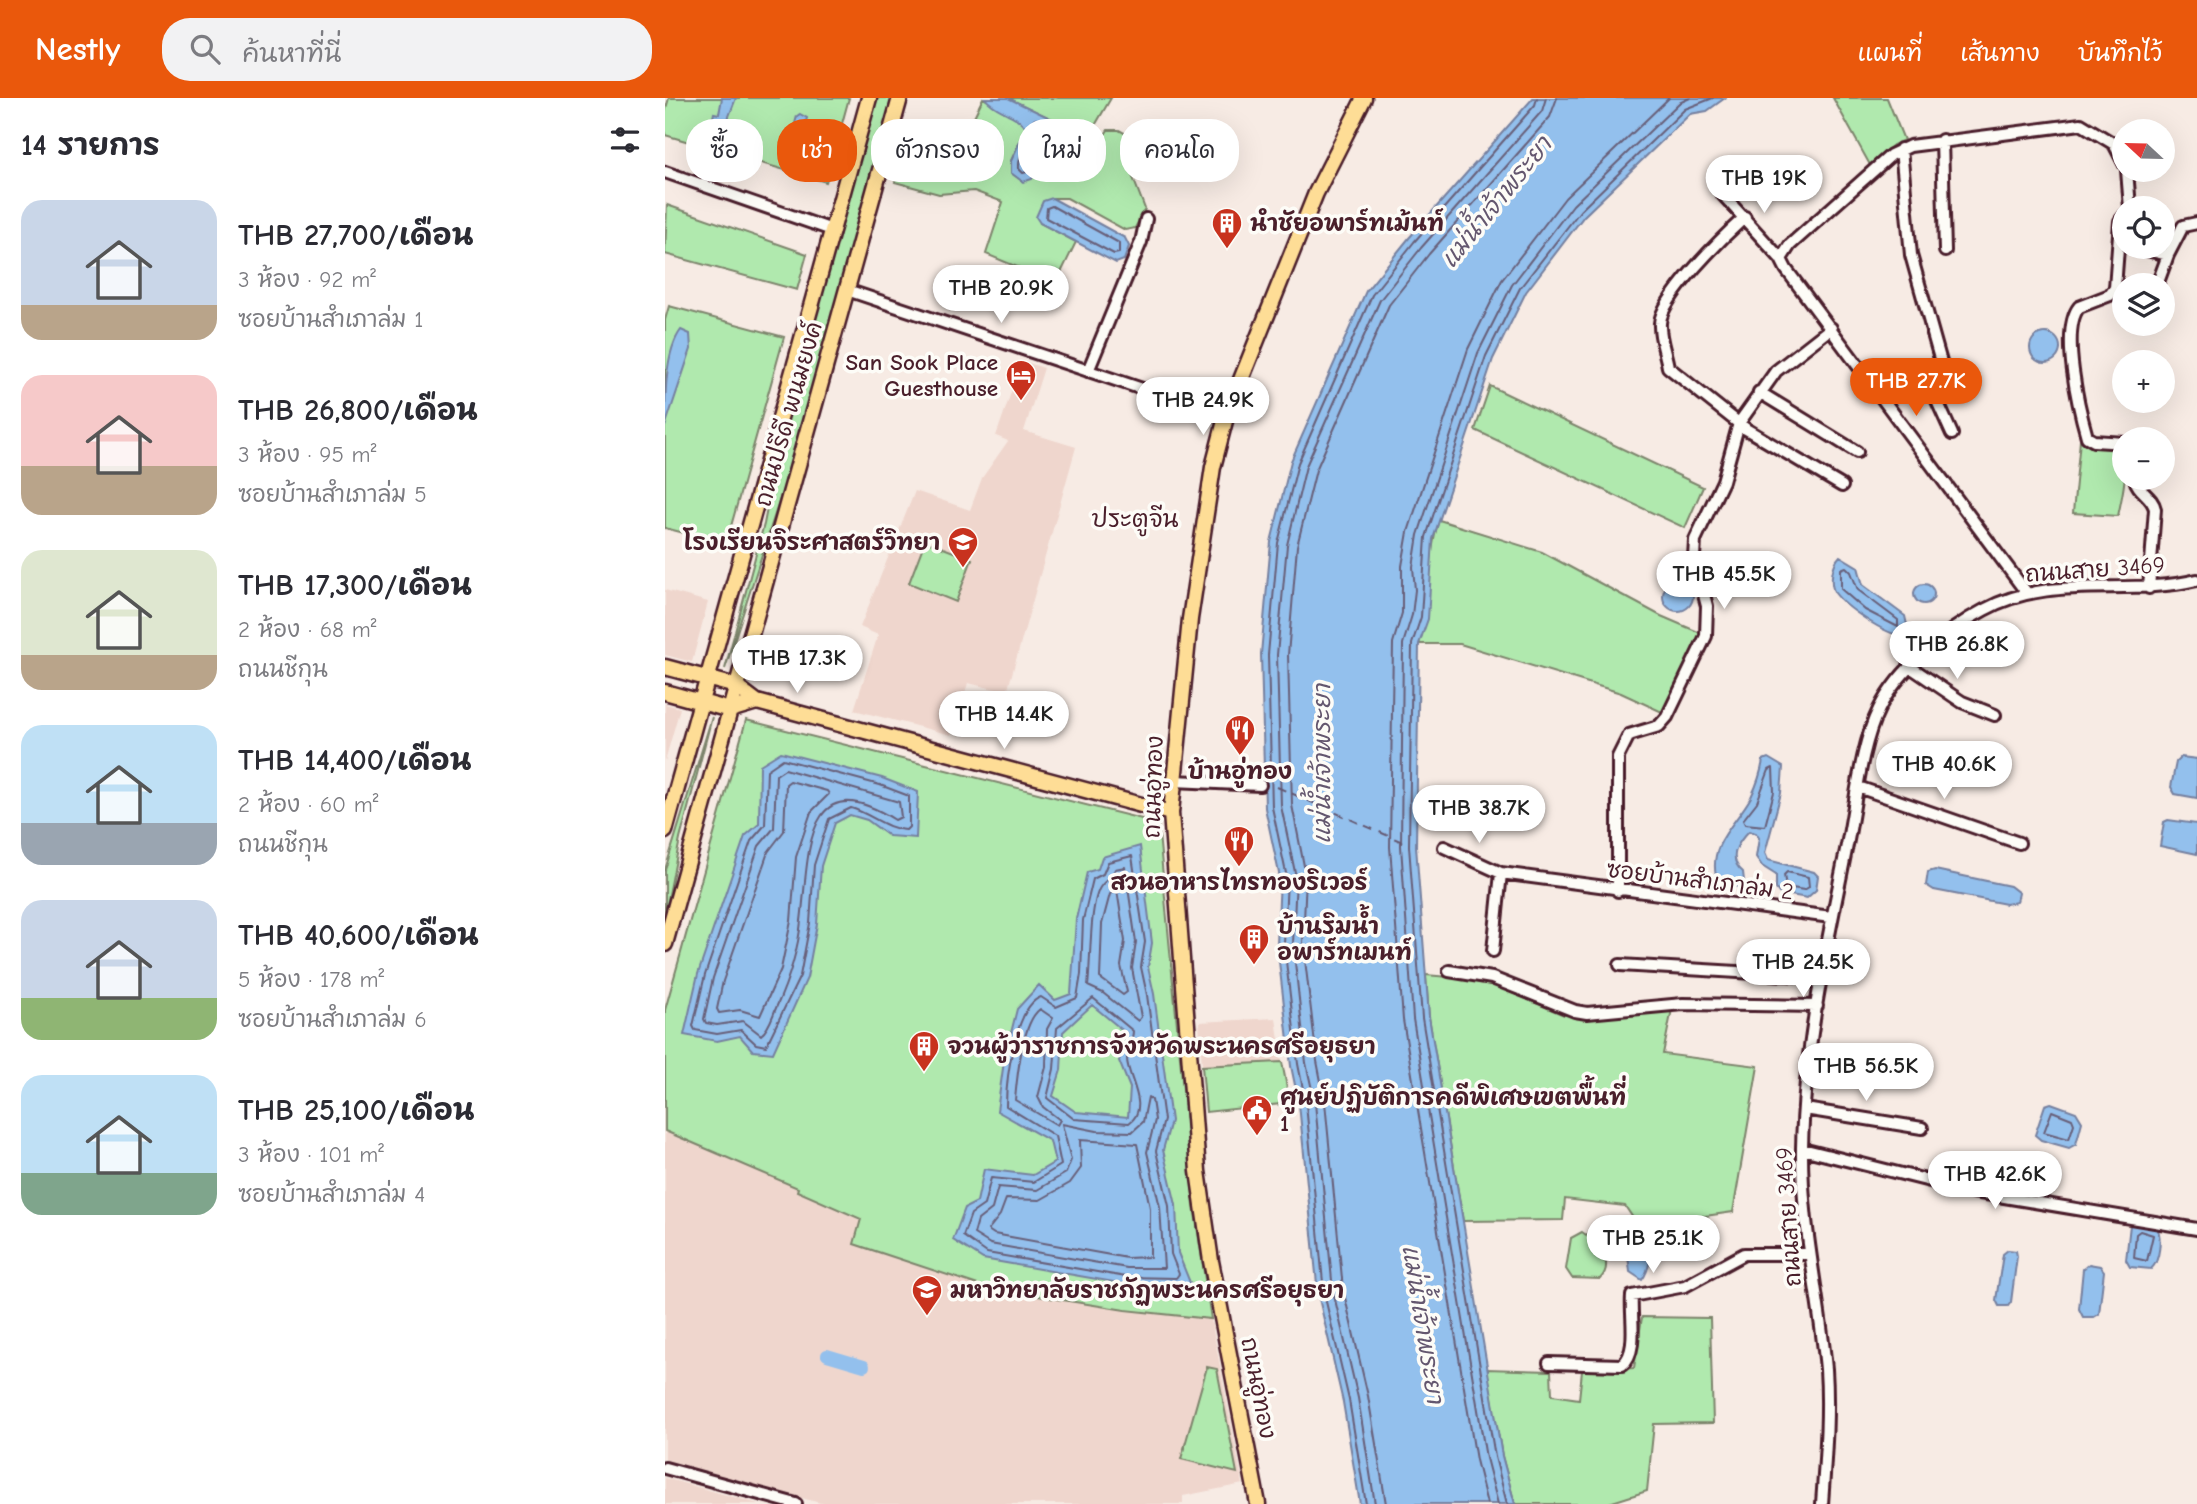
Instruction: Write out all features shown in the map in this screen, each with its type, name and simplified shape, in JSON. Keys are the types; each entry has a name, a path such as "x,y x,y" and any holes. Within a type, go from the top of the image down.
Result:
{"main road":[{"name":"ถนนปรีดี พนมยงค์","path":"665,831 869,98"},
{"name":"ถนนปรีดี พนมยงค์","path":"665,944 900,98"},
{"name":"ถนนอู่ทอง","path":"1258,1504 1211,1261 1198,1171 1171,813 1190,619 1213,467 1226,417 1316,193 1364,98"},
{"path":"665,667 736,686 757,702 1171,813"},
{"path":"665,692 730,710 757,702"}],"street":[{"path":"1781,259 1790,245 1901,149 1942,140 2081,124 2112,143"},
{"path":"1942,140 1945,251"},
{"path":"1901,149 1911,255 1944,373 1933,385 1933,392 1952,434"},
{"path":"665,172 832,230"},
{"path":"1723,195 1781,259 2026,592"},
{"path":"1745,217 1719,241 1665,307 1660,323 1668,367 1738,423 1842,486"},
{"path":"1089,371 1141,242 1146,219"},
{"path":"2175,241 2183,226 2197,223"},
{"path":"2112,442 2094,441 2087,437 2073,370 2072,321 2078,307 2110,295 2115,288 2120,259"},
{"path":"847,290 1226,417"},
{"path":"1618,891 1619,757 1629,735 1659,726 1667,717 1706,636 1707,606 1694,558 1695,540 1723,481 1738,423 1776,371 1831,328"},
{"path":"1759,392 1857,452"},
{"path":"2142,490 2151,498 2155,509 2150,587"},
{"name":"ถนนสาย 3469","path":"1822,1504 1826,1369 1809,1254 1802,1149 1817,1006 1831,917 1858,787 1878,710 1909,666 1984,610 2026,592 2067,587 2150,587 2197,580"},
{"path":"1909,666 1962,702 1995,715"},
{"path":"1174,781 1260,785"},
{"path":"1858,787 2019,844"},
{"name":"ซอยบ้านสำเภาล่ม 2","path":"1444,846 1501,873 1618,891 1831,917"},
{"path":"1493,950 1501,873"},
{"path":"1620,965 1822,977"},
{"path":"1449,971 1492,978 1575,1011 1587,1013 1683,1004 1817,1006"},
{"path":"1805,1109 1922,1128"},
{"path":"1802,1149 1974,1192 2197,1228"},
{"path":"1549,1363 1622,1366 1628,1361 1631,1351 1632,1296 1685,1286 1744,1254 1809,1254"},
{"path":"665,1468 796,1504"}],"shaded area":[{"name":"โรงเรียนจิระศาสตร์วิทยา","path":"1022,361 1044,368 1024,431 1076,447 1007,692 968,683 951,735 854,710 878,635 860,627 915,491 970,510 982,478 1008,441 996,436"},
{"path":"665,590 708,602 692,662 665,655"},
{"path":"665,704 680,708 665,761"},
{"path":"1276,1018 1282,1062 1202,1066 1199,1022"},
{"name":"มหาวิทยาลัยราชภัฏพระนครศรีอยุธยา","path":"665,1131 798,1188 798,1191 861,1220 855,1244 1125,1310 1211,1319 1243,1484 1183,1496 1183,1504 824,1504 665,1461"},
{"path":"665,1478 759,1504 665,1504"}],"green space":[{"path":"669,98 849,98 843,119 777,119 777,168 763,164 763,119 686,119 686,141 665,135 665,112"},
{"path":"876,98 892,98 886,119 871,119 871,174 787,477 725,669 764,524 779,447 853,182 857,182 857,166"},
{"path":"983,98 1019,119 1018,146 1011,161 1018,154 1018,182 1106,182 1106,133 1108,130 1120,131 1120,182 1135,182 1145,209 1135,228 1125,230 1067,198 1052,198 1040,223 1076,242 1056,283 986,254 1003,202 974,191 939,194 895,182 1004,182 1004,119 973,119"},
{"path":"1008,98 1111,98 1099,119 1052,119"},
{"path":"1833,98 1887,98 1904,140 1893,145 1870,165"},
{"path":"667,205 807,254 797,290 665,254"},
{"path":"669,306 784,337 726,544 665,528 665,320"},
{"path":"1490,386 1703,487 1685,528 1475,430"},
{"path":"2080,440 2112,444 2112,490 2123,490 2118,516 2073,513"},
{"path":"1439,520 1542,552 1661,616 1703,634 1673,697 1662,712 1621,693 1460,644 1419,644 1424,628 1432,551"},
{"path":"925,541 972,559 956,602 909,583"},
{"path":"712,717 680,839 665,915 665,870"},
{"path":"746,720 1158,823 1194,1206 1211,1319 1125,1310 987,1288 854,1244 861,1219 797,1191 798,1188 665,1131 665,1010"},
{"path":"1426,975 1482,980 1564,1015 1672,1009 1663,1054 1758,1066 1733,1212 1690,1218 1689,1252 1651,1254 1649,1230 1645,1224 1637,1224 1625,1206 1565,1199 1563,1220 1463,1221 1429,1017"},
{"path":"1282,1062 1290,1103 1206,1112 1202,1066"},
{"path":"1582,1232 1603,1253 1606,1266 1600,1279 1572,1278 1566,1269 1571,1238"},
{"path":"1642,1317 1710,1318 1713,1423 1654,1424 1647,1491 1606,1504 1515,1504 1502,1456 1487,1369 1551,1371 1552,1395 1579,1399 1582,1371 1634,1368"},
{"path":"1207,1367 1217,1369 1237,1473 1181,1459"}],"water":[{"path":"722,98 736,98 728,119 713,119 714,113 719,114"},
{"path":"985,98 1008,98 1052,119 1018,120"},
{"name":"แม่น้ำเจ้าพระยา","path":"1533,98 1725,98 1707,111 1690,114 1584,216 1526,292 1493,359 1433,539 1428,619 1419,644 1416,846 1429,1017 1502,1456 1515,1504 1360,1504 1343,1402 1318,1294 1299,1104 1291,1066 1277,944 1280,878 1265,808 1261,654 1271,542 1291,461 1366,291 1409,238"},
{"path":"800,114 807,118 796,119"},
{"path":"1018,146 1018,178 1011,173 1011,161"},
{"path":"1052,198 1125,238 1129,246 1124,260 1116,263 1040,223 1036,217 1043,201"},
{"path":"681,330 690,334 691,349 665,427 669,362"},
{"path":"2045,333 2056,337 2060,348 2056,359 2045,363 2034,359 2030,348 2034,337"},
{"path":"1840,556 1858,567 1863,585 1905,616 1907,625 1901,635 1866,619 1835,593 1832,574"},
{"path":"1678,581 1689,585 1693,596 1689,607 1678,611 1667,607 1663,596 1667,585"},
{"path":"1924,584 1931,587 1934,594 1931,601 1924,604 1917,601 1914,594 1917,587"},
{"path":"781,752 882,778 918,792 916,838 889,836 867,820 850,815 835,823 821,866 817,924 807,978 773,1053 753,1051 740,1036 717,1041 684,1035 698,974 745,836 759,824 760,765"},
{"path":"2181,757 2197,759 2197,798 2175,794 2171,787 2176,762"},
{"path":"1768,758 1783,767 1781,793 1765,853 1768,860 1814,872 1818,876 1816,890 1807,898 1779,893 1776,889 1776,875 1762,866 1756,857 1759,838 1756,833 1749,831 1735,851 1735,862 1743,872 1744,881 1739,887 1730,886 1716,876 1716,854 1720,844 1751,797 1763,760"},
{"path":"2168,820 2197,824 2197,854 2160,846 2164,822"},
{"path":"1140,846 1152,943 1148,967 1171,1121 1163,1150 1176,1205 1178,1253 1191,1285 1125,1284 983,1259 953,1240 965,1208 977,1202 984,1169 1033,1175 1055,1162 1050,1141 997,1111 1004,1061 1017,1009 1039,985 1055,1000 1071,994 1076,919 1087,872 1098,869 1102,857","holes":["1092,1005 1126,1033 1119,1061 1130,1088 1128,1117 1076,1112 1053,1096 1061,1070 1063,1032"]},
{"path":"1935,870 2010,886 2019,893 2017,902 2006,904 1934,890 1926,885 1928,872"},
{"path":"2051,1103 2076,1112 2082,1122 2076,1144 2069,1148 2041,1140 2035,1135 2045,1105"},
{"path":"2134,1223 2157,1227 2159,1249 2151,1269 2130,1267 2126,1260 2130,1225"},
{"path":"1637,1224 1645,1224 1651,1244 1648,1267 1642,1280 1630,1272 1626,1246 1628,1236"},
{"path":"2008,1250 2016,1251 2017,1256 2011,1302 2008,1306 1999,1306 1996,1300 2003,1254"},
{"path":"2089,1264 2100,1266 2104,1271 2099,1314 2083,1317 2079,1309 2083,1269"}],"waterway":[{"path":"827,1355 864,1366"}],"ferry route":[{"path":"1277,787 1407,844"}],"place":[{"name":"นำชัยอพาร์ทเม้นท์","path":"1227,250"},
{"name":"San Sook Place Guesthouse","path":"1021,402"},
{"name":"โรงเรียนจิระศาสตร์วิทยา","path":"963,569"},
{"name":"บ้านอู่ทอง","path":"1240,757"},
{"name":"สวนอาหารไทรทองริเวอร์","path":"1239,868"},
{"name":"บ้านริมน้ำ อพาร์ทเมนท์","path":"1254,966"},
{"name":"จวนผู้ว่าราชการจังหวัดพระนครศรีอยุธยา","path":"924,1073"},
{"name":"ศูนย์ปฏิบัติการคดีพิเศษเขตพื้นที่ 1","path":"1257,1137"},
{"name":"มหาวิทยาลัยราชภัฏพระนครศรีอยุธยา","path":"927,1317"}],"district":[{"name":"ประตูจีน","path":"1135,519"}]}
